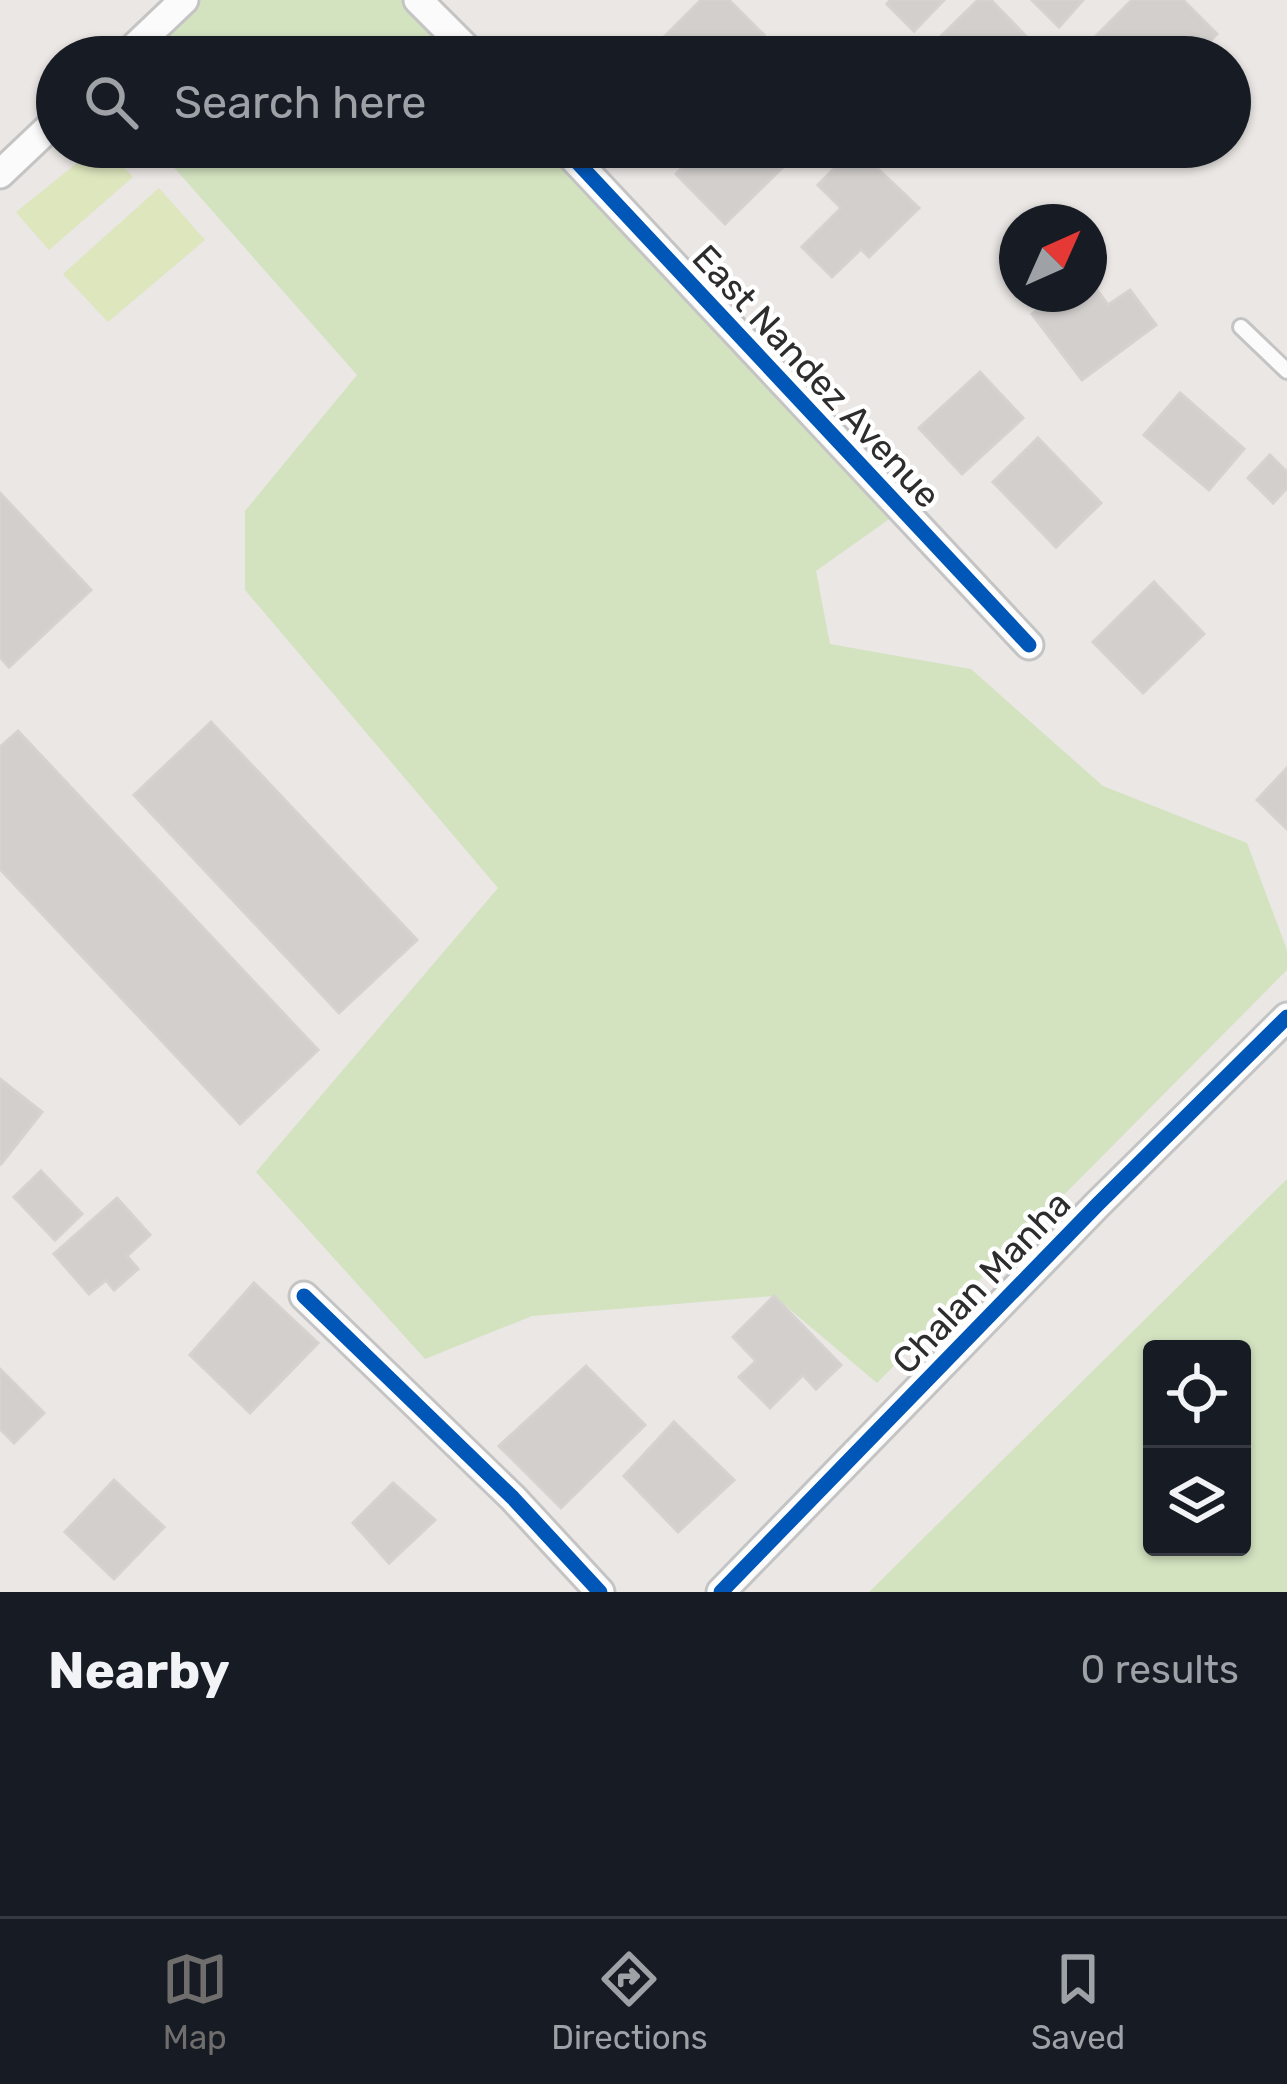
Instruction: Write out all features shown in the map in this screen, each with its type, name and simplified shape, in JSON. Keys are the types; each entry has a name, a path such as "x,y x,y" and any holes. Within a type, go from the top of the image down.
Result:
{"street":[{"path":"146,36 184,0"},
{"path":"418,0 454,36"},
{"path":"0,174 36,140"},
{"name":"East Nandez Avenue","path":"583,168 1028,646"},
{"name":"Chalan Manha","path":"721,1592 1287,1017"},
{"path":"304,1296 513,1498 600,1592"}],"lane":[{"path":"1241,327 1287,370"}],"green space":[{"path":"184,0 412,0 447,36 146,36"},
{"path":"71,168 125,168 133,177 49,250 16,212"},
{"path":"175,168 573,168 902,510 816,571 830,644 971,669 1103,786 1247,843 1287,950 1287,970 877,1383 774,1296 532,1316 425,1359 256,1172 498,888 245,590 245,511 357,375"},
{"path":"159,188 205,240 108,322 63,274"},
{"path":"1287,1179 1287,1592 869,1592"}],"building":[{"path":"701,0 729,0 764,35 763,36 665,36"},
{"path":"890,0 944,0 914,31 887,4"},
{"path":"978,0 991,0 1026,36 941,36"},
{"path":"1032,0 1083,0 1059,27"},
{"path":"1132,0 1183,0 1217,34 1215,36 1096,36"},
{"path":"682,168 782,168 725,224 676,174"},
{"path":"835,168 877,168 919,208 869,257 861,249 832,277 802,247 841,208 818,185"},
{"path":"1130,290 1156,325 1082,380 1032,314 1107,312 1107,304"},
{"path":"980,372 1023,418 962,474 919,428"},
{"path":"1180,393 1244,449 1209,490 1144,435"},
{"path":"1038,438 1101,503 1056,547 993,482"},
{"path":"1270,455 1287,472 1287,488 1273,503 1248,478"},
{"path":"0,493 91,590 9,667 0,657"},
{"path":"1154,582 1204,634 1143,693 1093,642"},
{"path":"211,722 417,940 339,1013 134,795"},
{"path":"18,731 318,1050 240,1124 0,869 0,747"},
{"path":"1287,768 1287,829 1257,800"},
{"path":"0,1079 42,1112 1,1164 0,1163"},
{"path":"41,1171 82,1214 55,1240 14,1197"},
{"path":"117,1198 150,1235 127,1256 138,1269 114,1290 106,1280 89,1294 54,1254"},
{"path":"254,1283 318,1343 250,1413 190,1355"},
{"path":"774,1296 841,1365 816,1389 803,1375 770,1408 739,1377 756,1361 733,1337"},
{"path":"586,1366 645,1425 561,1508 499,1446"},
{"path":"0,1369 44,1413 14,1443 0,1429"},
{"path":"674,1422 734,1480 678,1532 624,1476"},
{"path":"114,1480 164,1527 114,1579 65,1532"},
{"path":"393,1483 435,1520 389,1563 353,1523"}],"cycle path":[{"path":"583,168 1029,645"},
{"path":"721,1592 1287,1017"},
{"path":"304,1296 513,1498 600,1592"}]}
